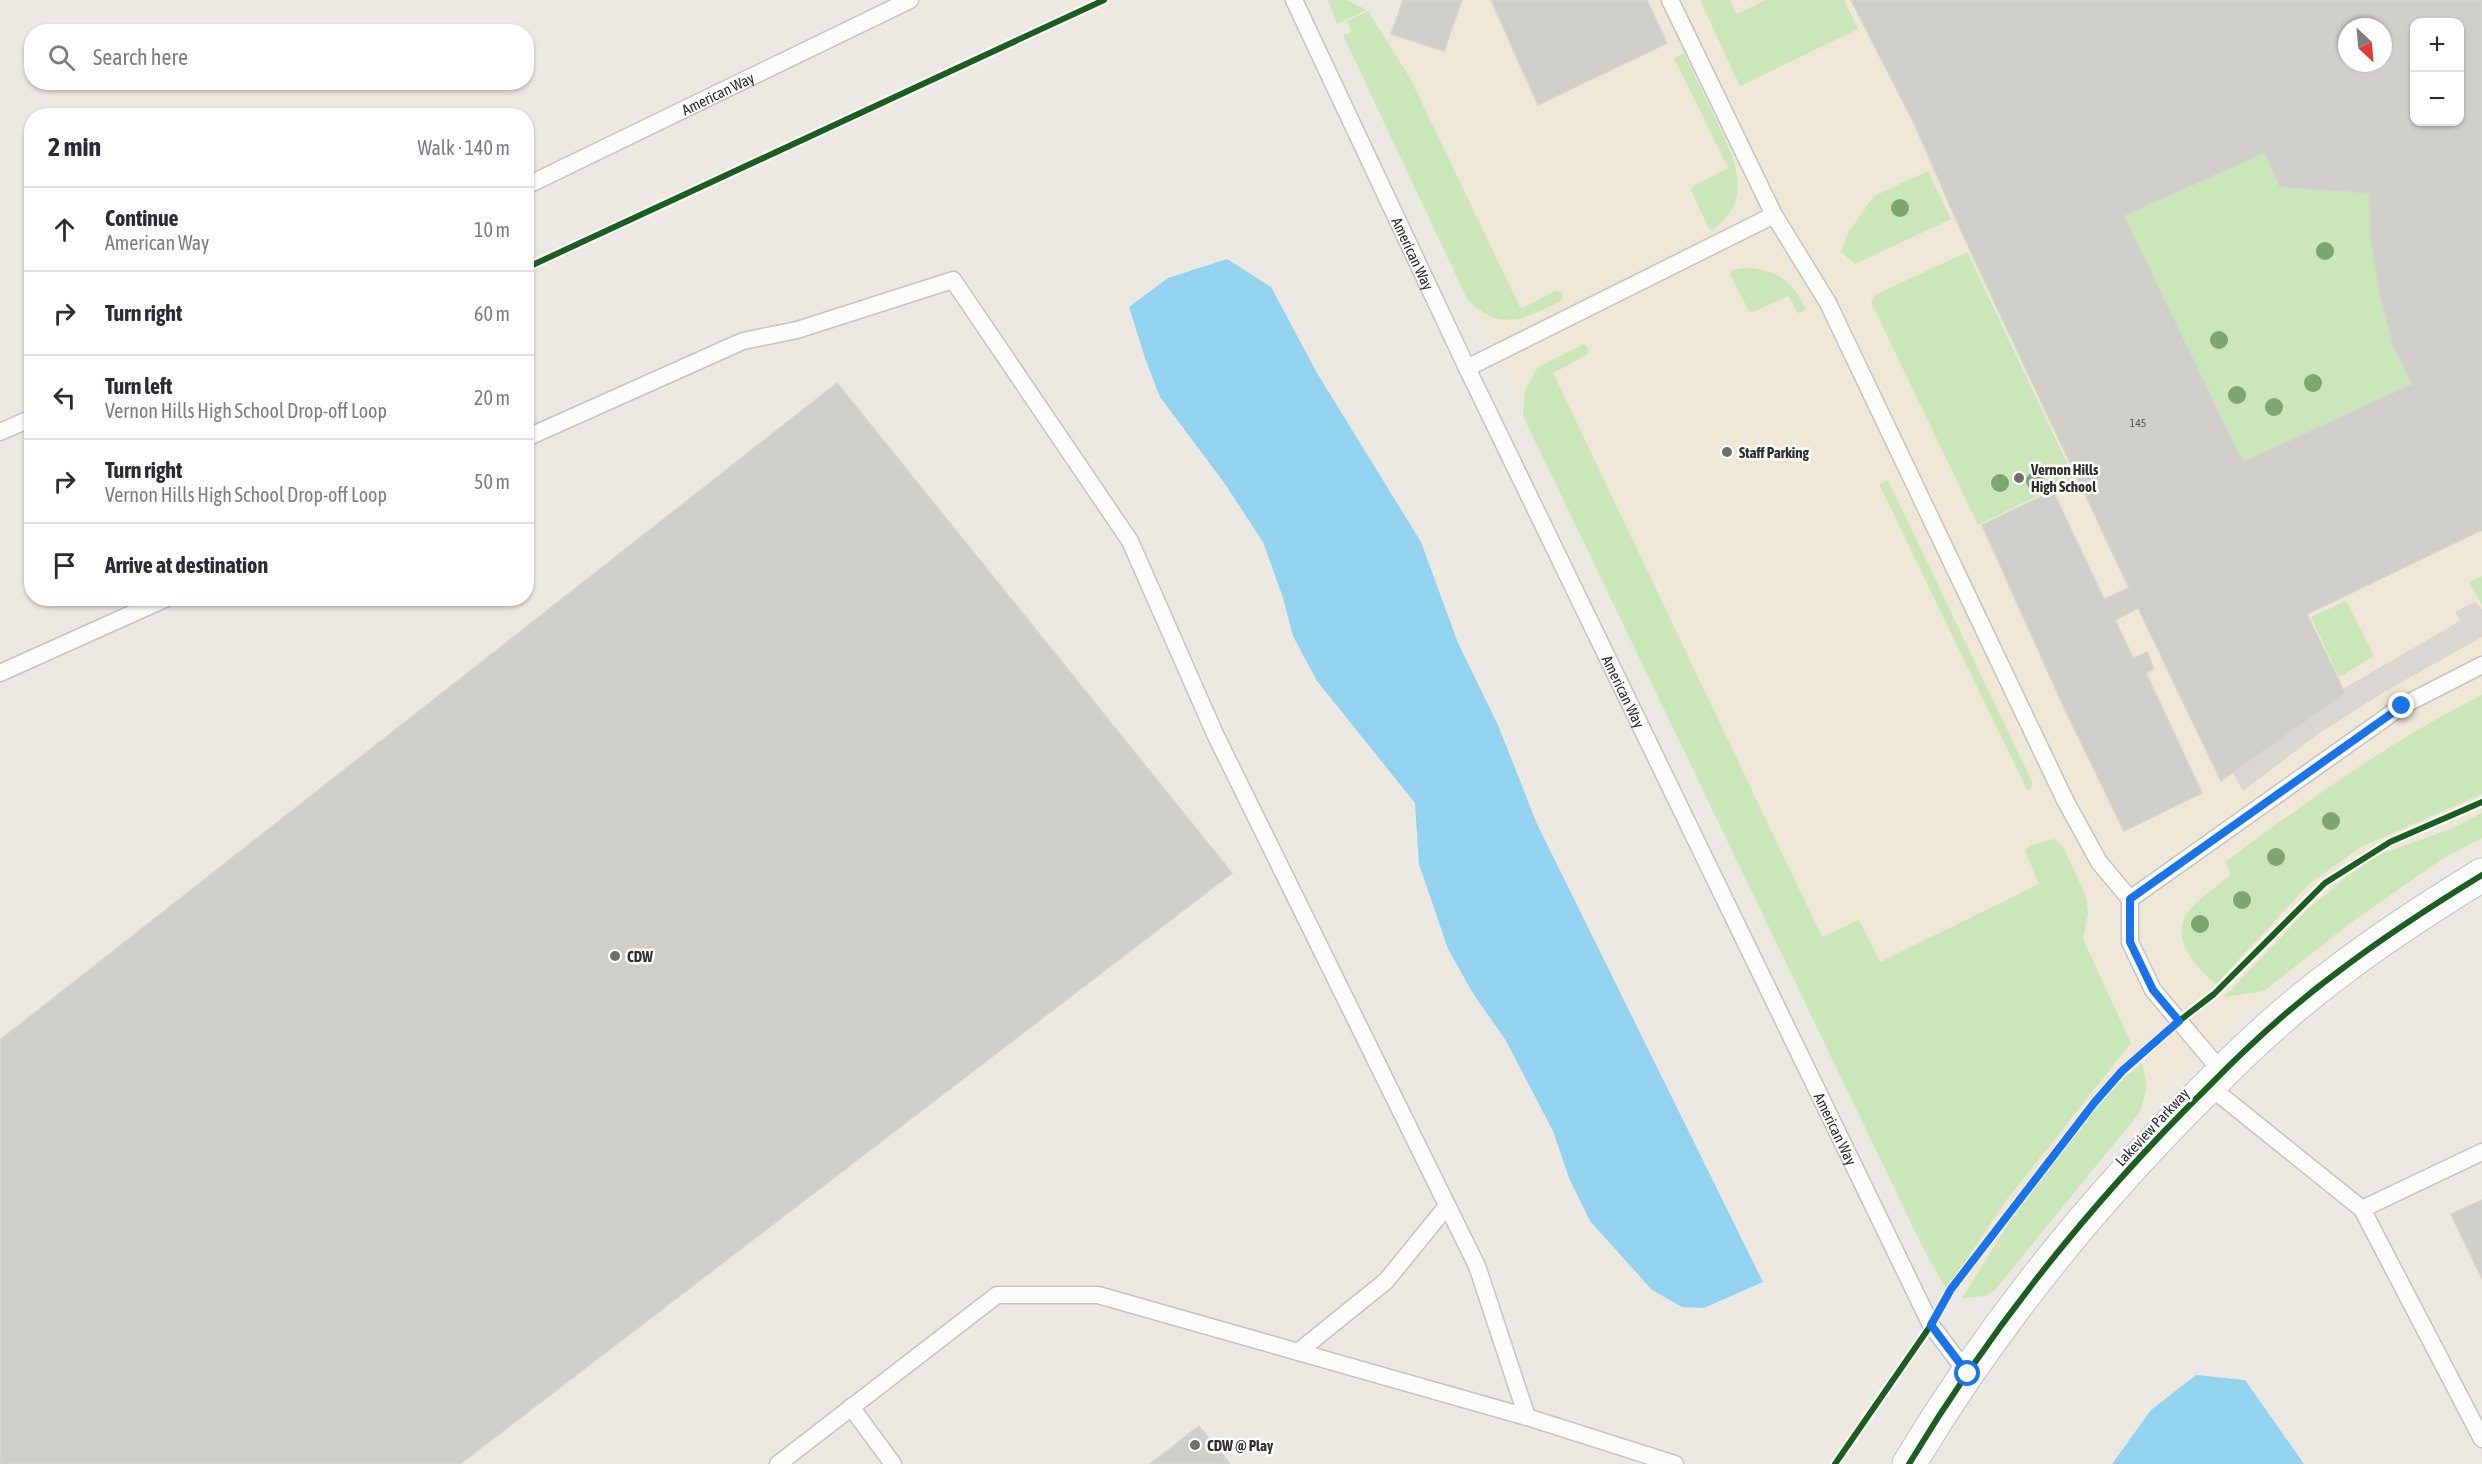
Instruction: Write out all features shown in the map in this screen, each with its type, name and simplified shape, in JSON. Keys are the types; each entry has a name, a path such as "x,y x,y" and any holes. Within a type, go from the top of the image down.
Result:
{"street":[{"name":"Lakeview Parkway","path":"1909,1464 2012,1310 2102,1198 2216,1079 2262,1034 2337,972 2413,917 2482,875"}],"lane":[{"name":"American Way","path":"534,182 910,0"},
{"name":"American Way","path":"1294,0 1467,368 1931,1325 1968,1374"},
{"path":"1670,0 1774,215 1828,303 2066,800 2099,862 2130,899 2130,942 2153,990 2216,1079 2362,1209 2482,1438"},
{"path":"1467,368 1774,215"},
{"path":"534,434 744,341 798,330 953,280 1130,541 1215,734 1477,1266 1527,1417"},
{"path":"0,432 24,422"},
{"path":"0,673 149,606"},
{"path":"2130,899 2402,706 2482,665"},
{"path":"2362,1209 2482,1152"},
{"path":"1298,1352 1386,1281 1447,1206"},
{"path":"777,1464 997,1295 1098,1295 1527,1417 1675,1464"},
{"path":"851,1407 893,1464"}],"shaded area":[{"name":"Vernon Hills High School","path":"1404,0 2482,0 2482,834 2270,990 2116,1133 1986,1286 1944,1281 1367,86"},
{"path":"2475,602 2482,609 2482,637 2384,692 2318,734 2243,791 2233,773 2343,689 2460,621 2455,612"}],"green space":[{"path":"1328,0 1347,0 1367,10 1337,24"},
{"path":"1700,0 1730,0 1737,14 1766,0 1844,0 1858,29 1740,86"},
{"path":"1368,11 1410,78 1520,307 1523,308 1555,291 1563,293 1561,301 1524,317 1502,319 1479,310 1467,299 1343,35 1352,32 1347,21"},
{"path":"1684,53 1728,146 1737,176 1738,191 1734,205 1725,219 1710,231 1691,190 1695,185 1728,168 1674,58"},
{"path":"2264,153 2280,187 2369,193 2380,291 2393,337 2412,384 2243,462 2124,216"},
{"path":"1928,171 1951,219 1855,264 1841,252 1848,233 1874,196"},
{"path":"1967,252 2074,478 1978,525 1871,302 1875,295"},
{"path":"1747,268 1767,271 1783,279 1796,292 1806,310 1798,313 1788,296 1753,312 1749,311 1730,275 1732,270"},
{"path":"1584,344 1588,348 1588,354 1553,373 1822,937 1859,920 1880,962 2039,884 2025,850 2031,845 2055,839 2064,848 2086,897 2088,913 2083,939 2131,1043 2008,1198 1946,1289 1924,1250 1523,416 1525,390 1538,367"},
{"path":"1888,480 2033,784 2030,790 2027,790 1879,484"},
{"path":"2482,576 2482,605 2469,582"},
{"path":"2346,601 2374,656 2339,677 2311,617"},
{"path":"2482,695 2482,794 2361,847 2310,883 2216,984 2201,970 2187,952 2183,942 2183,922 2192,907 2231,874 2225,862 2382,752"},
{"path":"2482,813 2482,838 2442,859 2349,924 2264,991 2224,997 2306,911 2350,874 2376,856 2450,829"},
{"path":"2142,1063 2147,1086 2140,1112 1995,1290 1985,1296 1962,1298 2012,1218 2114,1087"}],"water":[{"path":"1227,259 1271,287 1317,373 1421,542 1458,643 1498,725 1537,824 1763,1282 1704,1308 1682,1307 1652,1290 1590,1221 1569,1178 1553,1131 1505,1039 1474,995 1448,949 1419,864 1415,803 1317,681 1293,636 1283,598 1263,542 1225,484 1160,397 1146,361 1129,307 1168,278"},
{"path":"2196,1375 2245,1380 2304,1464 2112,1464 2151,1410"}],"building":[{"path":"1403,0 1462,0 1444,51 1391,34"},
{"path":"1491,0 1647,0 1667,43 1538,105"},
{"name":"Vernon Hills High School","path":"1851,0 2482,0 2482,530 2307,614 2345,693 2221,781 2138,608 2115,620 2133,658 2147,652 2154,669 2146,673 2202,793 2124,831 2066,712 1982,525 2053,491 2104,599 2129,588 1961,231 1914,123","holes":["2264,153 2280,187 2369,193 2371,241 2379,292 2392,342 2412,384 2243,462 2124,216"]},
{"name":"CDW","path":"837,383 1232,873 460,1464 0,1464 0,1040"},
{"path":"2482,1200 2482,1279 2451,1214"},
{"name":"CDW @ Play","path":"1199,1426 1230,1464 1150,1464"}],"cycle path":[{"path":"534,264 1104,0"},
{"path":"1835,1464 1931,1325 1951,1289 2094,1103 2123,1071 2179,1021 2214,994 2325,883 2390,842 2482,802"},
{"path":"1909,1464 1975,1362 2010,1313 2086,1218 2167,1128 2272,1025 2305,997 2392,933 2482,875"}],"place":[{"name":"Staff Parking","path":"1727,452"},
{"name":"Vernon Hills High School","path":"2019,478"},
{"name":"CDW","path":"615,956"},
{"name":"CDW @ Play","path":"1195,1445"}],"route":[{"path":"1968,1374 1931,1325 1951,1289 2094,1103 2122,1071 2179,1021 2153,990 2130,942 2130,899 2201,846 2402,706"}]}
